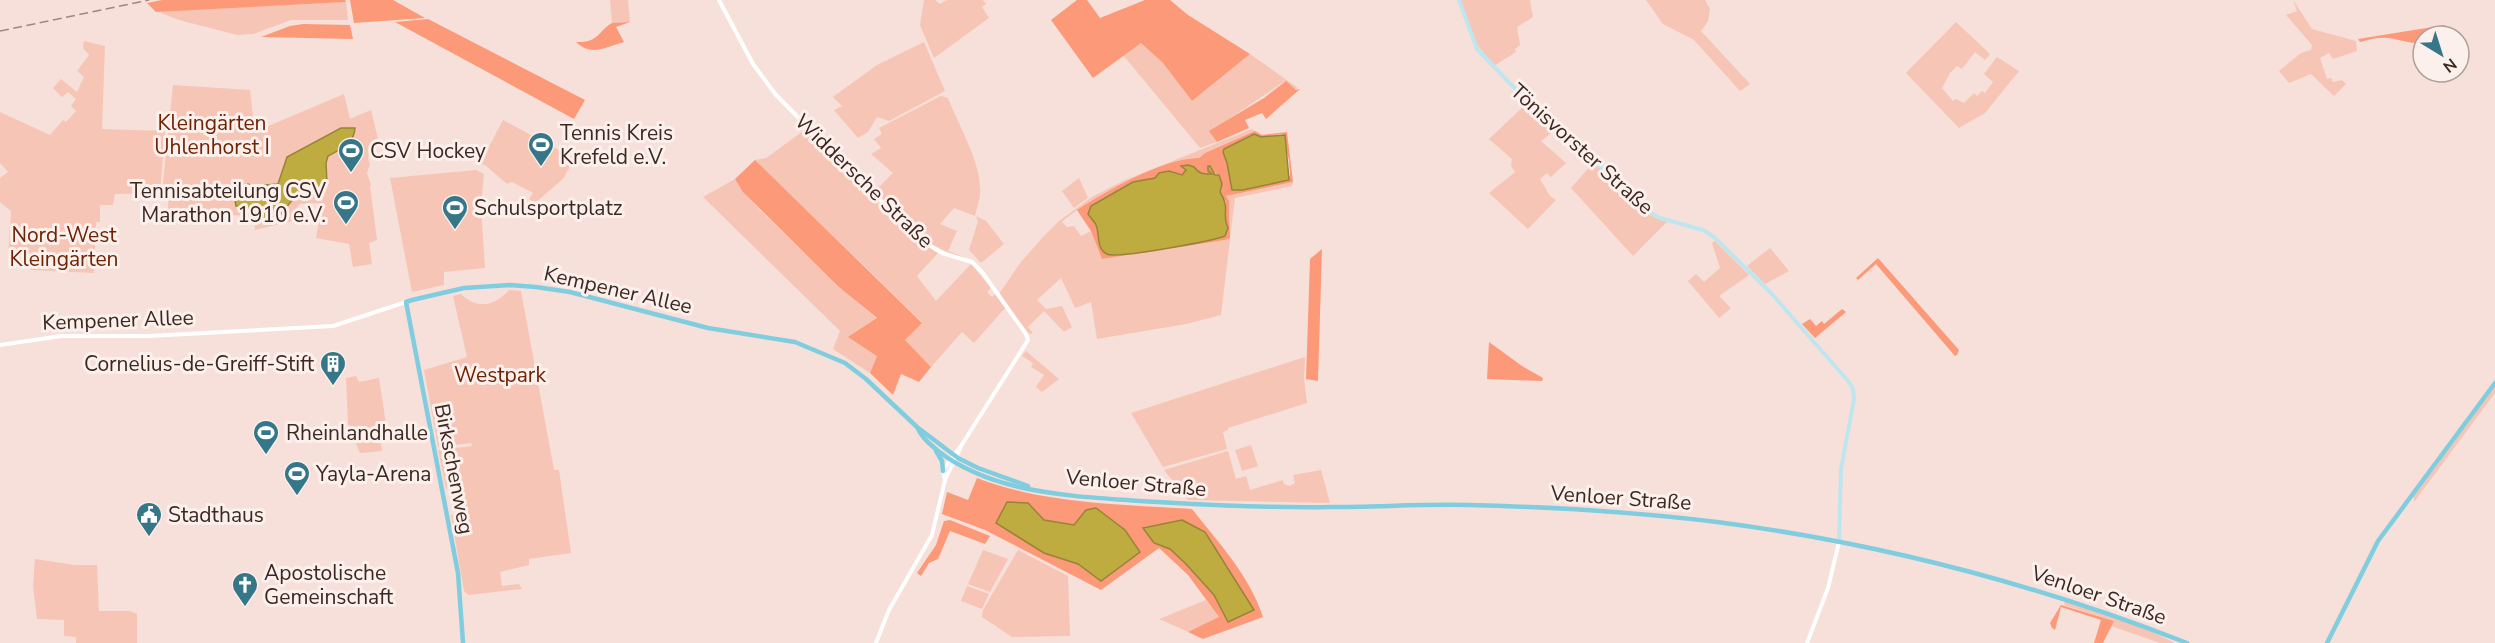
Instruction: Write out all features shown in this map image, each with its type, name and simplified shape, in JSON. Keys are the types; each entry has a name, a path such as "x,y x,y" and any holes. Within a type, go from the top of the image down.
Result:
{"main road":[{"name":"Tönisvorster Straße","path":"1460,0 1477,49 1527,102 1582,148 1643,209 1660,218 1703,230 1714,237 1778,301 1849,382 1853,389 1854,399 1842,469 1839,542"},
{"name":"Kempener Allee","path":"406,302 464,288 510,285 536,287 570,292 708,328 795,342 845,363 866,379 954,459"},
{"name":"Birkschenweg","path":"406,302 458,573 463,643"},
{"path":"2327,643 2378,541 2495,383"},
{"name":"Kempener Allee","path":"917,427 919,434 930,445 954,459"},
{"path":"930,445 942,461 943,471"},
{"name":"Venloer Straße","path":"954,459 1036,489 1119,499 1219,507 1464,505 1628,512 1717,522 1839,542 1938,564 2107,612 2187,643"}],"street":[{"name":"Widdersche Straße","path":"719,0 762,78 796,118 919,239 942,253 960,260 966,259 977,267 1020,323 1028,340 954,459"},
{"name":"Kempener Allee","path":"0,345 61,336 149,336 333,326 406,302"},
{"path":"945,480 943,471 954,459"},
{"path":"876,643 889,610 932,536 945,480 954,459"},
{"name":"Tönisvorster Straße","path":"1807,643 1828,588 1839,542"}],"green space":[{"path":"610,0 628,0 630,22 612,23"},
{"path":"924,0 935,0 940,4 947,0 983,0 986,4 982,7 989,18 934,58 920,25"},
{"path":"1461,0 1530,0 1533,17 1517,27 1520,45 1515,49 1516,52 1494,66 1474,41"},
{"path":"1646,0 1705,0 1710,9 1708,21 1701,31 1750,84 1740,91 1694,40 1663,24"},
{"path":"2293,0 2312,29 2356,41 2357,51 2333,59 2329,53 2320,58 2327,79 2331,78 2333,82 2342,80 2346,84 2334,96 2311,74 2289,83 2279,71 2301,53 2311,50 2312,45 2286,15 2297,11"},
{"path":"346,2 348,20 291,20 253,34 237,35 161,13 161,11"},
{"path":"1956,22 1990,54 1985,60 1975,52 1962,69 1957,66 1950,73 1942,88 1953,101 1956,99 1964,103 1974,93 1977,96 1982,91 1985,93 1993,82 1984,74 1997,57 2019,71 1985,113 1959,128 1906,73"},
{"name":"Nord-West Kleingärten","path":"84,41 105,46 102,129 165,131 160,193 115,194 113,205 100,205 100,222 96,222 94,273 31,270 32,255 8,258 11,211 0,202 0,178 8,172 0,163 0,112 50,135 63,120 66,122 76,111 71,106 76,99 68,92 62,97 53,88 61,79 77,92 84,77 77,71 89,55 83,48"},
{"path":"924,42 945,91 889,121 877,117 868,132 858,138 834,110 842,106 833,97 877,65"},
{"path":"1141,43 1163,63 1192,101 1250,54 1298,88 1296,90 1285,81 1210,132 1217,142 1200,148 1123,55"},
{"name":"Kleingärten Uhlenhorst I","path":"173,85 250,90 254,125 266,127 344,94 350,119 371,110 378,139 371,143 367,173 371,185 377,240 369,243 372,264 353,267 349,244 316,238 320,215 318,215 318,203 300,204 293,212 293,221 255,230 254,215 167,217 169,195 172,194 172,190 167,185 163,187","holes":["351,127 347,147 328,156 327,183 316,194 294,198 289,206 263,218 249,208 236,206 234,195 248,184 254,186 278,184 287,157 326,136"]},
{"path":"941,96 948,98 973,155 979,177 980,195 975,216 954,208 940,224 957,231 948,251 963,257 962,259 925,241 874,192 893,173 871,154 881,148 874,139 882,134 879,128"},
{"path":"1527,103 1558,128 1541,141 1566,163 1551,177 1547,173 1540,179 1550,196 1556,200 1528,229 1489,193 1515,172 1511,166 1512,159 1489,139"},
{"path":"503,120 574,158 564,178 535,203 529,199 533,193 512,182 507,184 485,165 480,164"},
{"path":"806,129 916,239 938,253 917,276 936,301 971,264 991,288 987,292 992,297 996,294 1006,307 974,343 962,332 931,367 905,340 922,322 755,160 766,158"},
{"path":"1252,129 1255,131 1205,153 1199,158 1156,168"},
{"path":"1594,162 1636,205 1645,212 1667,222 1633,256 1571,188"},
{"name":"Schulsportplatz","path":"476,170 484,174 481,207 485,268 444,272 444,285 412,292 390,178"},
{"path":"1144,173 1108,191 1062,222 1067,227 1074,226 1081,236 1091,231 1102,259 1225,240 1230,237 1230,211 1226,196 1293,182 1292,186 1235,198 1221,315 1186,324 1097,339 1091,302 1075,308 1061,278 1037,300 1046,309 1062,306 1072,327 1064,332 1044,311 1028,327 1033,333 1029,334 999,294 1021,262 1059,221 1092,197"},
{"path":"1079,178 1088,198 1074,208 1062,191"},
{"path":"735,179 748,197 771,221 877,319 877,356 870,373 833,349 840,331 703,197"},
{"path":"976,216 986,221 1004,244 981,263 969,250 978,221"},
{"path":"1715,241 1749,275 1719,296 1731,308 1719,318 1688,281 1696,274 1704,282 1720,268 1712,243"},
{"path":"1770,248 1789,271 1765,284 1747,266"},
{"name":"Westpark","path":"509,290 521,291 554,470 559,470 571,553 529,559 529,565 500,572 502,586 519,584 522,589 469,595 464,591 451,515 456,514 449,488 446,489 438,450 472,446 471,443 438,447 424,370 467,357 453,296 461,294 473,302 486,304 498,300"},
{"path":"1026,351 1059,379 1042,392 1036,387 1044,375 1031,367 1033,363 1022,356"},
{"path":"1305,357 1304,379 1307,403 1228,428 1223,432 1227,449 1163,467 1131,413"},
{"path":"356,376 359,382 379,378 386,424 378,426 382,451 360,453 348,424 346,378"},
{"path":"2495,386 2495,393 2414,502 2414,496"},
{"path":"1251,445 1258,466 1242,471 1235,450"},
{"path":"1228,451 1236,479 1246,476 1250,490 1283,480 1284,484 1290,486 1295,483 1293,475 1321,470 1330,503 1188,500 1164,470"},
{"path":"983,550 1008,559 990,592 968,584"},
{"path":"1018,550 1068,576 1070,636 1012,637 982,617 983,610"},
{"path":"35,559 75,565 97,565 99,611 130,611 137,614 137,643 76,643 76,637 64,636 64,620 37,619 33,586"},
{"path":"967,586 989,594 982,609 961,601"},
{"path":"1206,600 1220,618 1188,632 1159,619"},
{"path":"2065,601 2144,628 2175,643 2160,643 2111,626 2114,621 2064,605"}],"shaded area":[{"path":"162,0 345,0 346,2 156,12 147,3"},
{"path":"350,0 393,0 425,18 354,23"},
{"path":"1077,0 1087,0 1100,18 1145,0 1170,0 1188,15 1250,54 1192,101 1163,63 1141,43 1093,78 1051,20"},
{"path":"428,19 585,100 574,119 395,22"},
{"path":"630,22 616,27 624,42 593,50 582,47 576,42 594,39 612,23"},
{"path":"350,25 353,39 261,37 290,26"},
{"path":"2411,30 2411,43 2386,38 2360,42 2358,39"},
{"path":"1286,81 1296,90 1300,89 1266,119 1262,113 1245,120 1249,128 1217,142 1209,131 1264,98"},
{"path":"341,128 355,128 354,134 346,145 328,156 327,183 316,195 294,198 281,214 271,218 263,218 246,207 236,206 234,195 248,184 254,186 278,184 287,157"},
{"path":"1255,131 1262,135 1287,132 1293,182 1226,196 1229,201 1230,238 1225,240 1102,259 1091,231 1077,210 1136,176 1170,163 1199,158 1205,153","holes":["1282,134 1289,160 1290,176 1243,190 1226,161 1226,157 1261,137","1188,165 1205,176 1213,175 1212,172 1219,175 1222,184 1220,192 1226,202 1225,236 1133,254 1099,239 1096,225 1088,214 1091,206 1133,182 1155,178 1166,172 1182,175 1186,171 1183,167"]},
{"path":"1254,134 1261,137 1285,135 1289,180 1243,190 1232,190 1224,149"},
{"path":"755,160 922,323 905,340 931,367 919,382 901,374 893,395 870,373 877,356 848,337 877,318 839,287 743,192 735,179"},
{"path":"1188,165 1200,173 1212,174 1208,171 1208,166 1210,166 1215,175 1219,175 1222,184 1220,192 1226,207 1225,219 1228,228 1225,236 1128,254 1107,254 1101,249 1096,225 1088,214 1091,206 1133,182 1155,178 1159,173 1169,171 1182,175 1186,170 1181,166"},
{"path":"1322,249 1318,381 1306,379 1310,259"},
{"path":"1878,258 1959,350 1957,355 1955,356 1876,264 1858,280 1856,278"},
{"path":"1842,309 1846,312 1815,338 1802,324 1810,319 1816,326 1822,321 1824,324"},
{"path":"1489,342 1543,378 1542,381 1487,379"},
{"path":"977,478 1003,487 1056,498 1192,509 1242,574 1263,617 1203,639 1188,632 1219,617 1188,575 1159,548 1101,590 985,530 942,514 947,492 968,500","holes":["1028,503 1044,520 1074,525 1086,510 1140,552 1101,581 1078,564 1044,553","1143,528 1254,610 1228,622 1214,595 1186,564 1170,549 1154,543"]},
{"path":"1007,502 1028,503 1044,520 1074,525 1086,510 1096,508 1125,530 1140,552 1101,581 1078,564 1044,553 996,523"},
{"path":"950,520 990,536 985,544 950,531 938,559 929,563 921,576 917,573 936,545 944,521"},
{"path":"1182,520 1205,532 1254,610 1228,622 1214,595 1186,564 1170,549 1154,543 1143,528"},
{"path":"2061,605 2114,621 2103,643 2094,643 2101,620 2061,607 2055,630 2052,628 2050,623"}],"railway":[{"path":"0,31 149,0"}],"place":[{"name":"Tennis Kreis Krefeld e.V.","path":"541,168"},
{"name":"CSV Hockey","path":"351,174"},
{"name":"Tennisabteilung CSV Marathon 1910 e.V.","path":"346,226"},
{"name":"Schulsportplatz","path":"455,231"},
{"name":"Cornelius-de-Greiff-Stift","path":"333,387"},
{"name":"Rheinlandhalle","path":"266,456"},
{"name":"Yayla-Arena","path":"297,497"},
{"name":"Stadthaus","path":"149,538"},
{"name":"Apostolische Gemeinschaft","path":"245,608"}]}
